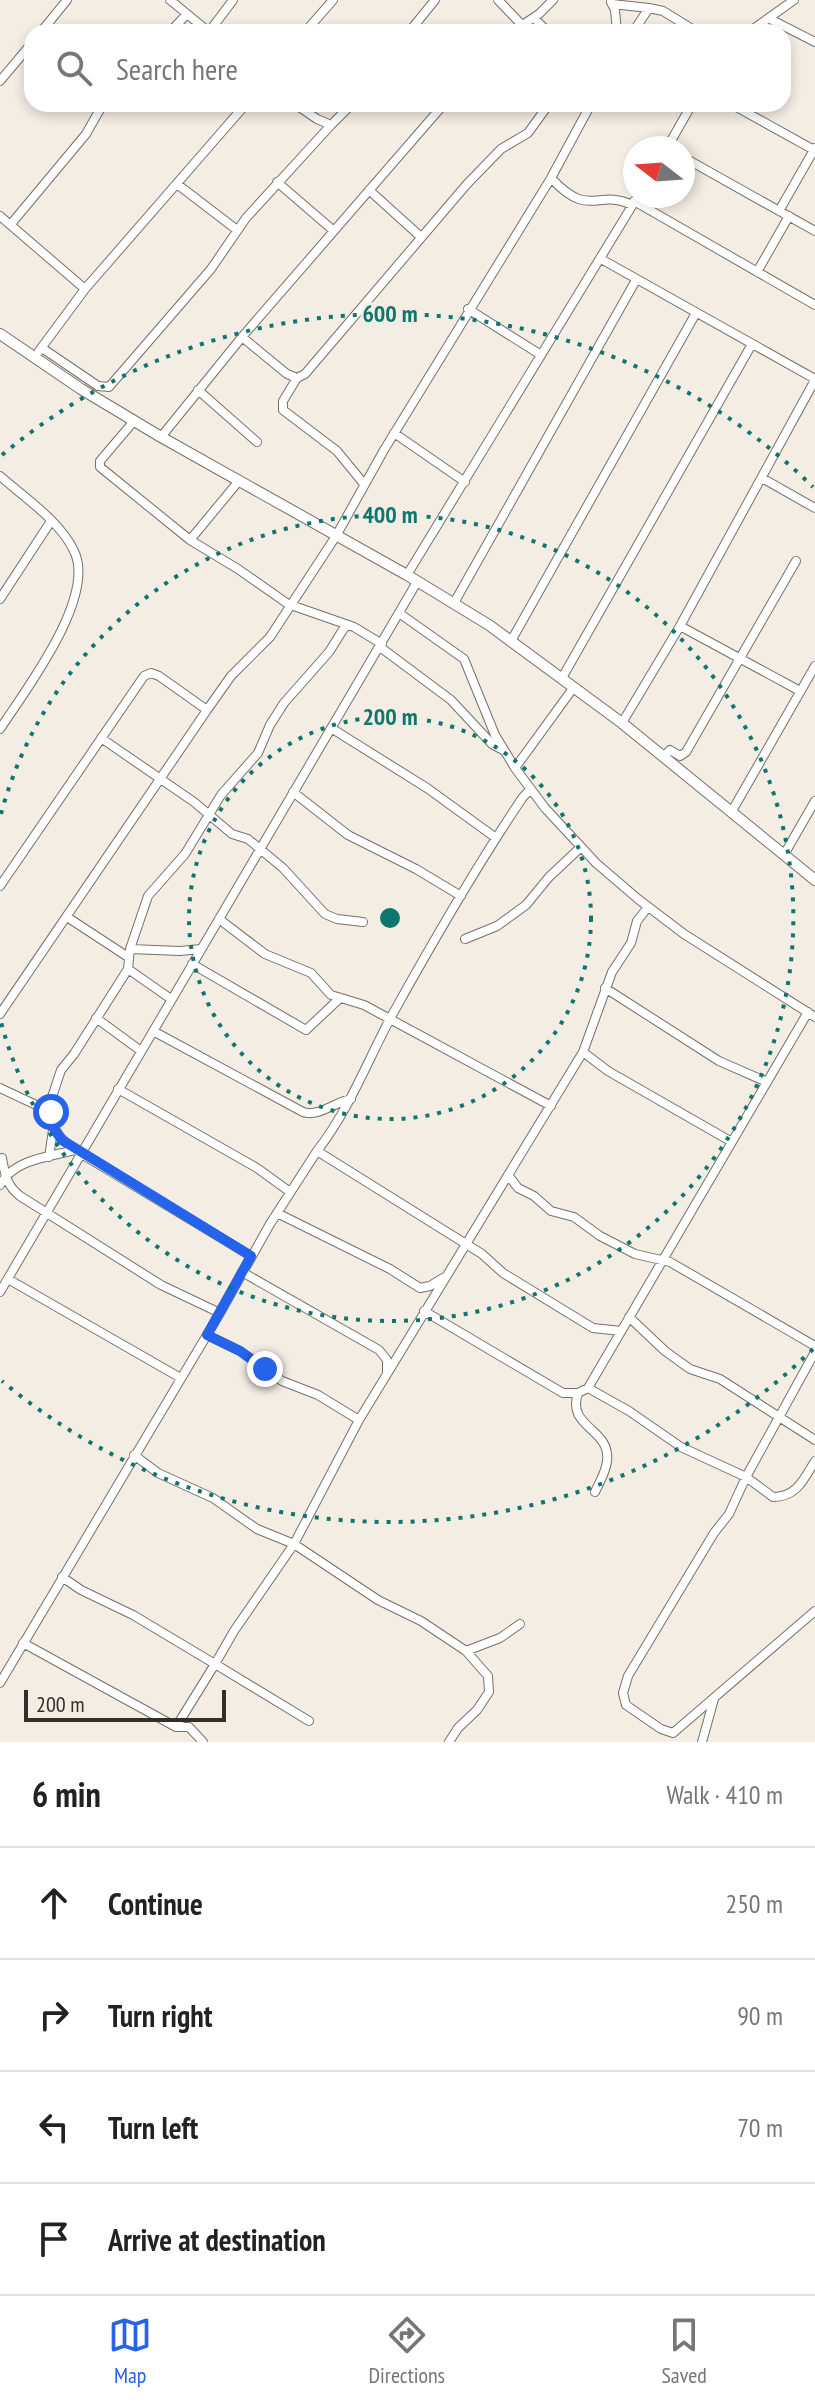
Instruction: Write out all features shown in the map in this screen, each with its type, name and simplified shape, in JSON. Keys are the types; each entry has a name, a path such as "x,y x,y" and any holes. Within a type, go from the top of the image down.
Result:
{"street":[{"path":"48,24 67,0"},
{"path":"170,0 199,24"},
{"path":"215,24 233,0"},
{"path":"312,24 333,0"},
{"path":"416,24 435,0"},
{"path":"498,0 521,24 534,18 553,0"},
{"path":"762,24 794,0"},
{"path":"615,24 611,2 663,11 684,24"},
{"path":"638,24 649,8"},
{"path":"178,24 187,14"},
{"path":"534,18 540,24"},
{"path":"770,19 780,24"},
{"path":"791,30 815,42"},
{"path":"0,81 24,52"},
{"path":"11,224 86,134 98,112"},
{"path":"34,358 85,289 239,112"},
{"path":"307,112 331,125"},
{"path":"42,348 98,386 109,387 211,269 237,230 277,182 344,112"},
{"path":"161,437 242,337 437,112"},
{"path":"364,484 337,451 283,410 283,401 297,378 308,371 497,152 530,131 543,112"},
{"path":"0,1014 231,676 265,644 291,606 336,536 468,309 551,178 587,112"},
{"path":"674,136 687,112"},
{"path":"746,112 814,149 779,211"},
{"path":"695,164 815,231"},
{"path":"551,178 566,195 579,201 623,201"},
{"path":"277,182 334,231"},
{"path":"177,184 237,230"},
{"path":"369,190 421,237"},
{"path":"407,575 631,208"},
{"path":"647,208 815,305"},
{"path":"0,216 85,289"},
{"path":"757,272 789,216"},
{"path":"601,259 815,380 680,626 622,723"},
{"path":"454,603 636,280"},
{"path":"468,309 541,355"},
{"path":"511,641 696,313"},
{"path":"0,334 134,421 407,575 511,641 664,756 815,880"},
{"path":"242,337 297,378"},
{"path":"562,678 752,344"},
{"path":"198,390 257,442"},
{"path":"134,421 99,465 190,540 291,606 360,629 451,700 492,744 503,750"},
{"path":"394,433 465,482"},
{"path":"762,478 815,508"},
{"path":"0,729 60,635 76,592 79,572 76,555 68,540 51,521 1,479"},
{"path":"190,540 238,482"},
{"path":"0,599 51,521"},
{"path":"664,756 670,750 680,756 685,754 743,658 796,561"},
{"path":"0,1292 47,1212 78,1151 153,1031 417,582"},
{"path":"399,613 464,659 503,750 530,790 581,847 648,907 704,949 812,1014 767,1082 588,1388 578,1393 563,1393 424,1311"},
{"path":"49,1157 54,1129 52,1097 61,1070 128,969 129,953 148,896 185,854 226,788 258,753 284,703 329,652 346,625"},
{"path":"680,626 800,691"},
{"path":"732,811 815,666"},
{"path":"0,886 147,674 159,676 207,710"},
{"path":"515,768 574,687"},
{"path":"331,728 427,788 496,838"},
{"path":"101,738 209,814 232,834 248,839 283,868 325,914 337,919 363,922"},
{"path":"0,1683 251,1256 351,1099 390,1019 461,896 530,790"},
{"path":"293,792 348,835 461,896"},
{"path":"785,853 815,801"},
{"path":"465,939 497,926 526,905 549,877 581,847"},
{"path":"176,1727 234,1631 294,1544 387,1372 583,1052 612,972 631,943 637,921 648,907"},
{"path":"67,917 129,953 201,949"},
{"path":"219,919 265,954 305,969 327,993 364,1005 551,1106"},
{"path":"192,964 306,1030 339,999"},
{"path":"128,969 171,999"},
{"path":"605,988 719,1061 767,1082"},
{"path":"96,1018 141,1051"},
{"path":"153,1031 303,1112 317,1113 339,1101 351,1099"},
{"path":"583,1052 608,1071 732,1142"},
{"path":"0,1088 51,1112"},
{"path":"118,1089 236,1156 290,1192"},
{"path":"54,1129 62,1140 78,1151 251,1256"},
{"path":"78,1151 24,1163 1,1158 2,1181 161,1285 220,1313"},
{"path":"317,1151 465,1243 486,1257 498,1270 593,1328 621,1331"},
{"path":"2,1181 24,1163"},
{"path":"508,1175 515,1186 551,1211 574,1217 600,1236 635,1254 663,1259 714,1286 815,1349 729,1514 714,1533 628,1676 623,1693 628,1708 673,1733 815,1611"},
{"path":"277,1213 390,1269 420,1288 444,1278"},
{"path":"0,1270 179,1377"},
{"path":"242,1272 379,1350 387,1360 387,1372"},
{"path":"629,1317 665,1351 690,1369 716,1377 815,1440"},
{"path":"207,1335 240,1351 282,1381 318,1395 359,1420"},
{"path":"588,1388 629,1411 681,1447 746,1477 773,1497 789,1495 801,1484 815,1461"},
{"path":"578,1393 575,1405 577,1415 601,1439 607,1452 606,1466 595,1492"},
{"path":"134,1455 158,1473 213,1498 257,1529 294,1544 378,1600 421,1621 466,1651 488,1676 489,1692 449,1742"},
{"path":"62,1577 81,1590 133,1615 309,1721"},
{"path":"466,1651 500,1638 520,1624"},
{"path":"23,1643 176,1727 189,1727 203,1742"},
{"path":"702,1742 714,1699"}],"route":[{"path":"51,1112 54,1129 75,1150 251,1256 207,1335 240,1351 265,1369"}]}
